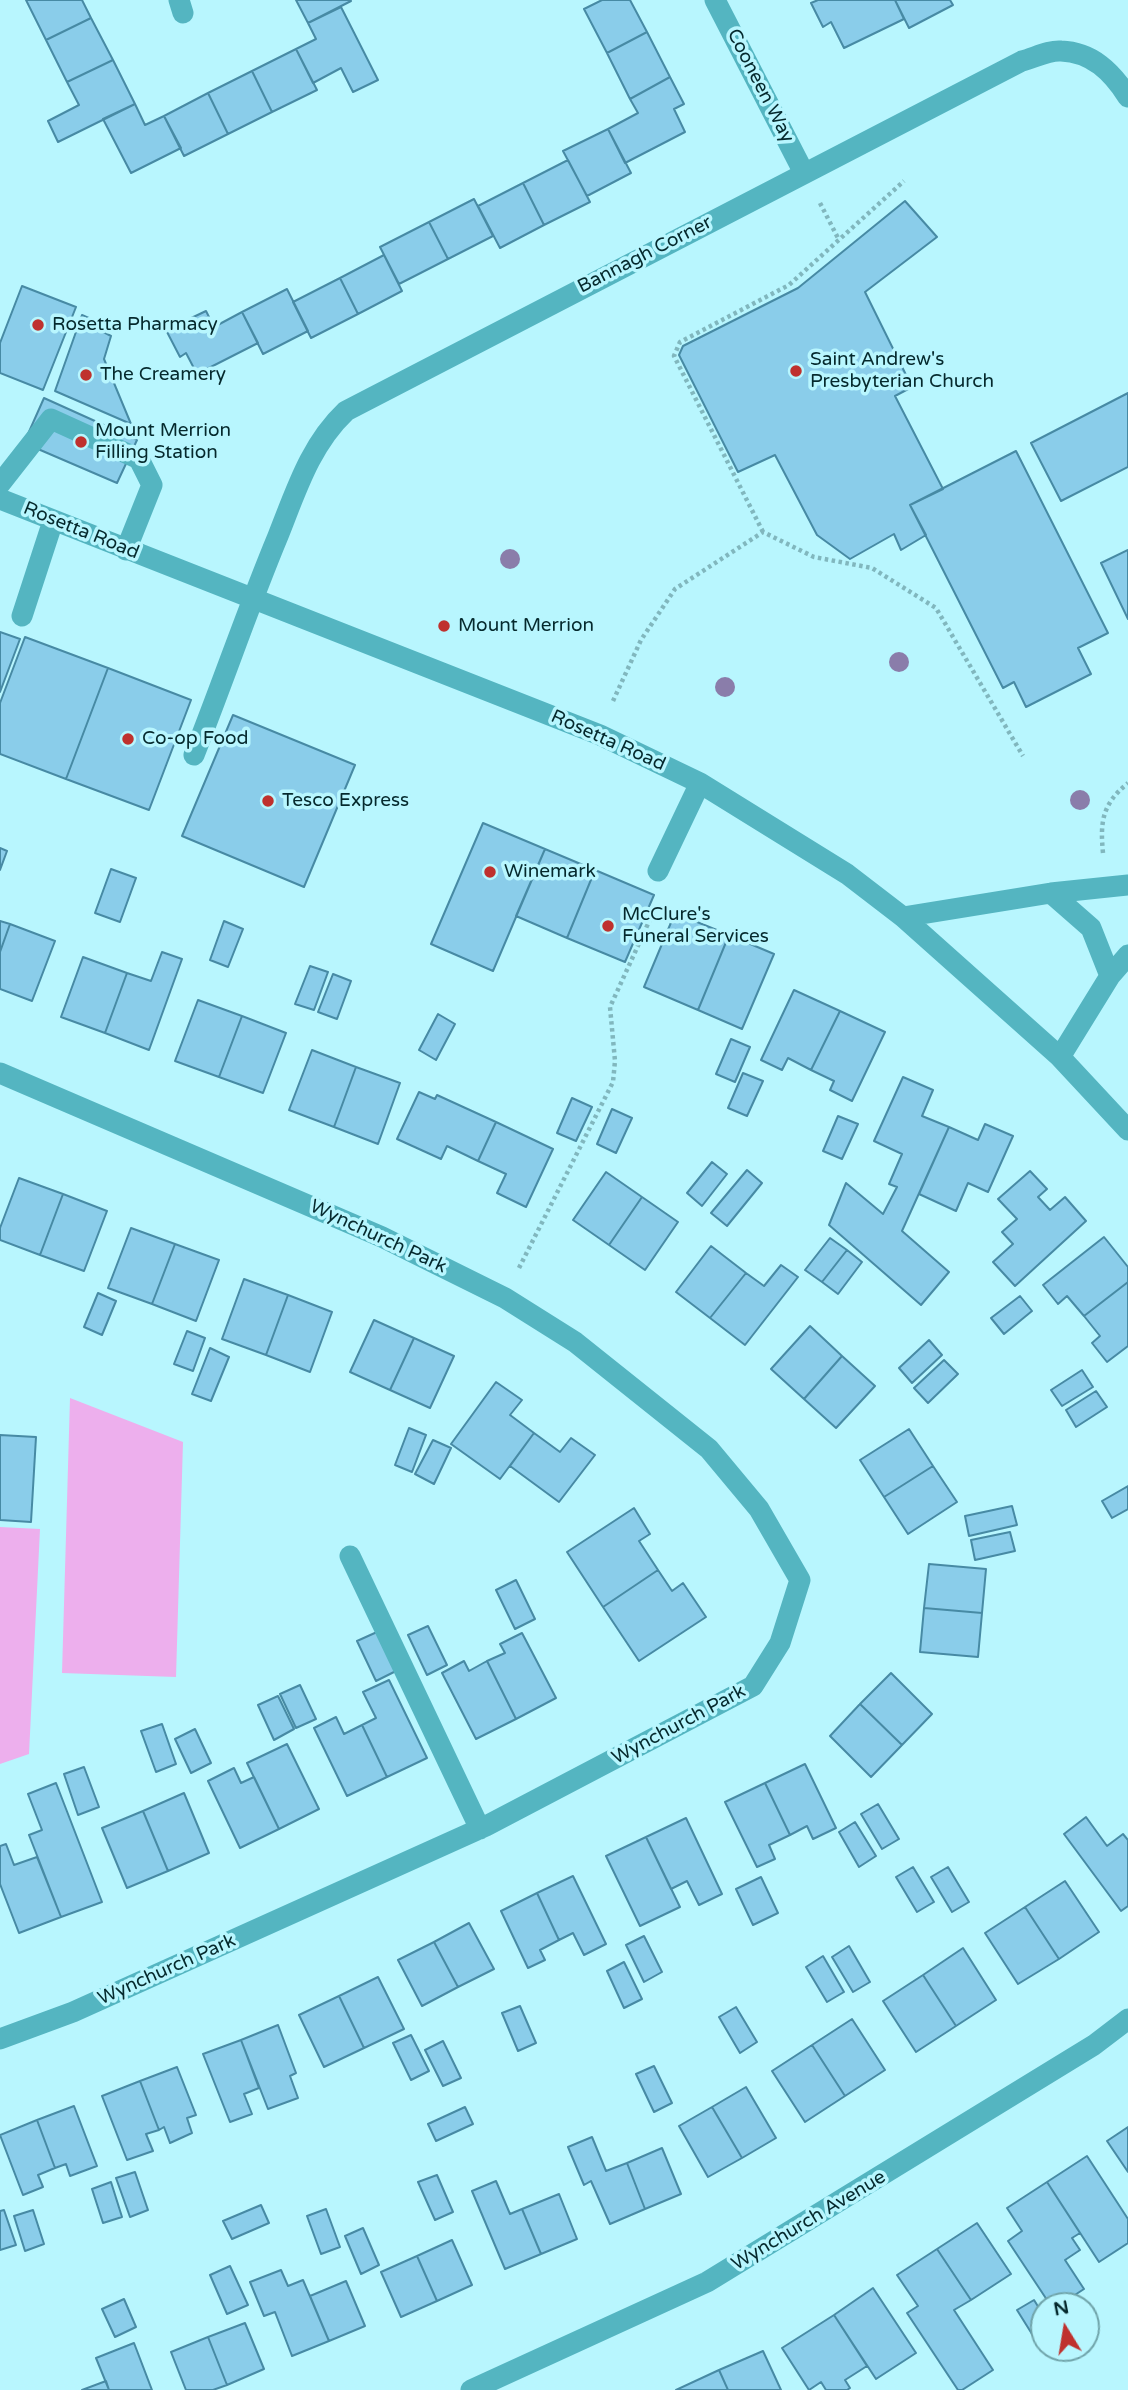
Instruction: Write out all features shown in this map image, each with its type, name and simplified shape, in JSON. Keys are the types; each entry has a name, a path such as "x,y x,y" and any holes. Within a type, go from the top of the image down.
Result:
{"street":[{"name":"Cooneen Way","path":"715,0 804,173"},
{"name":"Bannagh Corner","path":"194,755 251,600 305,468 326,430 346,411 1022,61 1059,50 1090,58 1113,74 1128,97"},
{"path":"0,484 51,419 139,459 152,485 126,550"},
{"name":"Rosetta Road","path":"0,499 251,600 600,735 700,783 847,874 903,917 1060,1058 1128,1130"},
{"path":"22,615 53,521"},
{"path":"658,872 700,783"},
{"path":"903,917 1051,893 1118,886"},
{"path":"1051,893 1091,928 1110,976"},
{"path":"1060,1058 1110,976 1128,955"},
{"name":"Wynchurch Park","path":"0,1073 382,1237 505,1298 575,1342 709,1449 759,1509 800,1580 780,1643 753,1686 480,1829 74,2012 0,2039"},
{"path":"350,1556 480,1829"},
{"name":"Wynchurch Avenue","path":"471,2390 707,2282 1094,2045 1128,2019"}],"path":[{"path":"904,181 789,285 680,342 674,356 763,532 814,557 873,568 936,608 1023,756"},
{"path":"600,735 641,640 675,589 763,532"},
{"path":"1118,886 1100,822 1116,793 1128,783"},
{"path":"505,1298 613,1082 615,1062 610,1007 660,899 658,872"}],"shaded area":[{"path":"70,1398 183,1442 176,1677 62,1673"},
{"path":"0,1527 40,1529 29,1754 0,1764"}],"building":[{"path":"26,0 82,0 91,18 46,40"},
{"path":"296,0 350,0 351,1 308,23"},
{"path":"602,0 630,0 647,32 607,53 584,9"},
{"path":"818,0 895,0 904,19 844,48 831,22 823,27 811,3"},
{"path":"895,0 950,0 953,5 909,28"},
{"path":"341,7 378,80 353,92 341,68 313,83 296,49 316,39 308,23"},
{"path":"91,18 113,60 67,82 46,40"},
{"path":"647,32 670,77 630,99 607,53"},
{"path":"296,49 317,90 272,112 252,71"},
{"path":"113,60 135,104 58,142 48,121 79,105 67,82"},
{"path":"252,71 272,112 228,134 208,93"},
{"path":"670,77 684,104 674,109 685,132 625,163 608,129 638,113 630,99"},
{"path":"208,93 228,134 184,156 164,116"},
{"path":"135,104 145,125 164,116 181,148 131,173 103,119"},
{"path":"608,129 631,173 587,196 563,151"},
{"path":"568,160 590,202 544,225 523,183"},
{"path":"523,183 544,225 500,248 478,206"},
{"path":"474,199 493,236 448,259 429,222"},
{"name":"Saint Andrew's Presbyterian Church","path":"905,201 937,237 865,292 912,387 895,396 943,489 910,505 926,535 901,550 894,534 850,559 817,535 775,455 738,472 679,355 683,346 798,288"},
{"path":"429,222 448,259 399,284 380,247"},
{"path":"384,255 402,291 358,314 340,278"},
{"path":"340,278 358,314 311,338 293,302"},
{"name":"Rosetta Pharmacy","path":"22,286 76,307 43,390 0,373 0,343"},
{"path":"287,289 308,331 263,354 242,312"},
{"path":"206,311 214,327 242,312 258,343 197,374 186,353 180,357 166,330"},
{"name":"The Creamery","path":"82,315 100,323 96,328 111,336 104,359 131,424 55,391"},
{"path":"1128,393 1128,467 1061,501 1031,443"},
{"name":"Mount Merrion Filling Station","path":"44,398 137,440 117,483 24,443"},
{"path":"1016,451 1108,633 1078,648 1091,674 1026,707 1014,682 1003,688 910,505"},
{"path":"1128,550 1128,619 1101,563"},
{"path":"0,632 20,639 0,692"},
{"name":"Co-op Food","path":"25,637 108,668 66,779 0,754 0,703"},
{"name":"Co-op Food","path":"108,668 191,700 149,810 66,779"},
{"name":"Tesco Express","path":"233,715 355,765 304,887 182,836"},
{"path":"483,823 545,849 493,971 431,944"},
{"path":"0,848 7,851 0,870"},
{"path":"545,849 595,870 567,938 516,916"},
{"path":"111,869 136,878 120,922 95,913"},
{"path":"595,870 654,895 625,962 567,938"},
{"path":"675,913 729,935 698,1010 644,987"},
{"path":"0,921 10,924 0,952"},
{"path":"224,921 243,929 228,967 210,960"},
{"path":"10,924 55,941 32,1001 0,989 0,952"},
{"path":"729,935 774,954 742,1029 698,1010"},
{"path":"162,952 182,959 149,1050 105,1033 127,973 151,981"},
{"path":"83,957 127,973 105,1033 61,1017"},
{"path":"310,966 328,972 314,1010 295,1004"},
{"path":"333,974 351,981 337,1019 318,1012"},
{"path":"794,990 840,1011 811,1070 788,1058 782,1070 761,1060"},
{"path":"198,1000 242,1016 219,1077 175,1061"},
{"path":"840,1011 885,1032 852,1101 830,1090 834,1081 811,1070"},
{"path":"438,1014 455,1024 436,1060 419,1050"},
{"path":"242,1016 286,1033 263,1093 219,1077"},
{"path":"731,1039 750,1047 735,1082 716,1074"},
{"path":"312,1050 356,1067 334,1127 289,1110"},
{"path":"356,1067 400,1083 378,1144 334,1127"},
{"path":"743,1073 763,1081 747,1116 728,1108"},
{"path":"903,1077 933,1090 922,1116 949,1127 902,1231 949,1272 921,1305 829,1225 846,1183 883,1214 897,1187 889,1184 902,1154 874,1141"},
{"path":"419,1092 435,1099 437,1095 496,1122 478,1161 447,1146 441,1159 397,1139"},
{"path":"572,1098 592,1107 576,1141 557,1133"},
{"path":"612,1109 632,1118 616,1153 597,1144"},
{"path":"838,1116 858,1124 842,1159 823,1151"},
{"path":"496,1122 553,1149 526,1207 497,1193 506,1174 478,1161"},
{"path":"985,1124 1013,1136 988,1192 968,1183 956,1211 919,1194 949,1127 978,1140"},
{"path":"712,1162 727,1174 702,1206 687,1193"},
{"path":"747,1170 762,1183 727,1226 711,1213"},
{"path":"1030,1171 1047,1189 1038,1197 1050,1210 1065,1197 1086,1221 1015,1286 993,1262 1013,1244 1002,1232 1017,1219 998,1199"},
{"path":"606,1172 642,1197 609,1245 573,1220"},
{"path":"19,1178 63,1194 40,1255 0,1240 0,1228"},
{"path":"63,1194 107,1211 84,1271 40,1255"},
{"path":"642,1197 678,1222 645,1270 609,1245"},
{"path":"131,1228 175,1244 152,1304 108,1288"},
{"path":"1104,1237 1128,1267 1128,1282 1084,1316 1067,1296 1058,1304 1043,1285"},
{"path":"830,1238 847,1250 822,1282 805,1270"},
{"path":"175,1244 219,1260 196,1321 152,1304"},
{"path":"711,1246 746,1273 710,1318 676,1292"},
{"path":"847,1250 862,1262 838,1294 822,1282"},
{"path":"781,1265 798,1277 745,1345 710,1318 746,1273 764,1286"},
{"path":"244,1279 288,1295 266,1355 222,1339"},
{"path":"1128,1282 1128,1346 1107,1362 1092,1343 1100,1336 1084,1316"},
{"path":"98,1293 116,1301 102,1335 84,1327"},
{"path":"288,1295 332,1312 310,1372 266,1355"},
{"path":"1020,1296 1032,1311 1004,1334 991,1318"},
{"path":"374,1320 414,1338 390,1390 350,1372"},
{"path":"810,1326 842,1356 804,1399 771,1369"},
{"path":"187,1331 205,1338 193,1371 174,1364"},
{"path":"414,1338 454,1356 430,1408 390,1390"},
{"path":"929,1340 942,1355 912,1383 899,1368"},
{"path":"210,1348 229,1357 211,1401 192,1394"},
{"path":"842,1356 875,1386 836,1428 804,1399"},
{"path":"944,1360 958,1374 928,1403 914,1388"},
{"path":"1082,1370 1093,1387 1062,1406 1051,1390"},
{"path":"496,1382 522,1400 510,1415 534,1433 500,1479 451,1444"},
{"path":"1096,1391 1107,1407 1076,1427 1066,1410"},
{"path":"409,1428 426,1435 412,1472 395,1465"},
{"path":"909,1429 933,1466 884,1497 860,1460"},
{"path":"534,1433 560,1452 571,1438 595,1455 559,1502 510,1466"},
{"path":"0,1435 36,1437 31,1522 0,1520"},
{"path":"433,1440 451,1448 434,1484 415,1474"},
{"path":"933,1466 957,1502 908,1534 884,1497"},
{"path":"1128,1486 1128,1509 1112,1518 1102,1501"},
{"path":"1012,1506 1017,1525 969,1536 965,1516"},
{"path":"634,1508 650,1534 639,1541 658,1570 603,1607 567,1552"},
{"path":"1010,1532 1015,1551 975,1560 971,1540"},
{"path":"929,1564 986,1569 982,1613 924,1608"},
{"path":"658,1570 672,1591 683,1583 706,1617 639,1661 603,1607"},
{"path":"516,1580 535,1619 515,1629 496,1590"},
{"path":"924,1608 982,1613 978,1657 920,1652"},
{"path":"428,1626 447,1665 427,1675 408,1635"},
{"path":"377,1632 396,1671 376,1681 357,1641"},
{"path":"522,1633 556,1698 516,1719 487,1661 505,1653 500,1644"},
{"path":"464,1661 469,1671 487,1661 516,1719 476,1739 442,1673"},
{"path":"891,1673 932,1714 902,1745 860,1704"},
{"path":"389,1680 427,1758 387,1777 362,1725 376,1718 363,1692"},
{"path":"300,1685 316,1719 296,1728 280,1694"},
{"path":"278,1696 294,1729 274,1740 258,1705"},
{"path":"860,1704 902,1745 871,1777 830,1736"},
{"path":"336,1717 344,1734 362,1725 387,1777 347,1796 314,1728"},
{"path":"162,1724 176,1764 156,1772 141,1731"},
{"path":"195,1729 211,1763 191,1773 175,1739"},
{"path":"287,1744 319,1809 279,1829 247,1763"},
{"path":"805,1764 836,1828 813,1839 807,1826 790,1835 765,1783"},
{"path":"84,1767 99,1807 78,1815 64,1774"},
{"path":"234,1768 241,1783 254,1777 279,1829 240,1848 208,1781"},
{"path":"56,1783 102,1902 61,1917 29,1835 42,1830 28,1794"},
{"path":"765,1783 790,1835 769,1845 775,1859 757,1867 725,1802"},
{"path":"184,1793 209,1853 168,1871 143,1811"},
{"path":"878,1804 899,1839 882,1849 861,1814"},
{"path":"143,1811 168,1871 127,1888 102,1828"},
{"path":"1086,1817 1107,1846 1123,1834 1128,1840 1128,1906 1121,1911 1064,1834"},
{"path":"686,1818 722,1894 699,1905 687,1881 671,1889 646,1837"},
{"path":"855,1822 876,1856 859,1867 839,1832"},
{"path":"646,1837 680,1907 640,1926 606,1856"},
{"path":"6,1844 14,1865 37,1857 61,1917 19,1933 0,1884 0,1846"},
{"path":"913,1867 934,1902 917,1912 896,1877"},
{"path":"948,1867 969,1902 952,1912 931,1877"},
{"path":"573,1876 606,1944 584,1955 573,1933 559,1940 537,1893"},
{"path":"761,1877 778,1913 753,1925 736,1889"},
{"path":"1065,1881 1099,1932 1059,1959 1025,1907"},
{"path":"537,1893 559,1940 540,1950 545,1960 528,1968 501,1911"},
{"path":"1025,1907 1059,1959 1018,1984 985,1933"},
{"path":"469,1923 494,1969 458,1987 434,1942"},
{"path":"644,1936 662,1972 644,1982 626,1945"},
{"path":"434,1942 458,1987 422,2006 398,1960"},
{"path":"849,1946 870,1982 853,1992 832,1957"},
{"path":"963,1948 996,2000 956,2026 923,1975"},
{"path":"823,1956 844,1992 827,2002 806,1967"},
{"path":"624,1962 642,1999 624,2008 607,1971"},
{"path":"923,1975 956,2026 916,2052 883,2001"},
{"path":"378,1977 404,2029 364,2048 339,1996"},
{"path":"339,1996 364,2048 324,2067 299,2015"},
{"path":"520,2006 536,2043 518,2051 502,2013"},
{"path":"736,2007 757,2042 740,2053 719,2017"},
{"path":"852,2019 885,2070 845,2096 812,2045"},
{"path":"278,2025 296,2073 290,2076 298,2098 268,2109 241,2040"},
{"path":"411,2035 429,2071 411,2080 393,2043"},
{"path":"241,2040 259,2088 244,2094 252,2114 230,2122 203,2054"},
{"path":"443,2041 461,2078 443,2086 425,2050"},
{"path":"812,2045 845,2096 805,2122 772,2071"},
{"path":"654,2066 672,2103 654,2112 636,2074"},
{"path":"177,2067 196,2115 187,2118 192,2133 170,2143 164,2127 159,2130 140,2081"},
{"path":"140,2081 159,2130 146,2134 153,2151 127,2160 102,2096"},
{"path":"746,2087 776,2138 742,2158 712,2107"},
{"path":"74,2106 97,2166 70,2176 66,2164 55,2168 37,2120"},
{"path":"465,2107 473,2124 436,2141 428,2124"},
{"path":"712,2107 742,2158 708,2177 679,2126"},
{"path":"37,2120 55,2168 38,2175 43,2187 23,2195 0,2135"},
{"path":"1128,2127 1128,2172 1107,2141"},
{"path":"592,2137 606,2171 627,2163 645,2209 610,2224 591,2181 584,2185 568,2147"},
{"path":"662,2148 681,2194 645,2209 627,2163"},
{"path":"1087,2156 1128,2219 1128,2243 1099,2262 1047,2182"},
{"path":"135,2172 148,2210 130,2217 116,2178"},
{"path":"437,2175 453,2212 435,2220 418,2182"},
{"path":"496,2181 510,2214 522,2209 541,2254 505,2269 472,2191"},
{"path":"111,2182 122,2217 103,2223 92,2189"},
{"path":"1047,2182 1080,2233 1072,2238 1080,2250 1065,2260 1084,2289 1079,2292 1042,2292 1008,2241 1022,2231 1007,2208"},
{"path":"559,2194 577,2239 541,2254 522,2209"},
{"path":"261,2205 269,2223 232,2239 223,2221"},
{"path":"326,2209 340,2247 321,2254 307,2216"},
{"path":"4,2210 16,2245 0,2250 0,2211"},
{"path":"33,2210 44,2244 25,2251 14,2216"},
{"path":"977,2223 1011,2274 971,2300 937,2249"},
{"path":"363,2228 379,2265 361,2274 345,2236"},
{"path":"452,2240 472,2285 437,2301 417,2256"},
{"path":"937,2249 971,2300 954,2310 993,2370 962,2390 958,2390 907,2313 918,2306 897,2275"},
{"path":"417,2256 437,2301 401,2317 381,2272"},
{"path":"230,2266 248,2305 227,2314 210,2275"},
{"path":"281,2270 288,2286 303,2280 329,2341 292,2356 275,2312 264,2316 250,2282"},
{"path":"346,2281 365,2326 329,2341 310,2296"},
{"path":"873,2288 916,2353 876,2379 834,2315"},
{"path":"124,2299 136,2327 115,2337 102,2309"},
{"path":"1030,2302 1030,2331 1017,2310"},
{"path":"834,2315 867,2366 845,2380 850,2388 847,2390 826,2390 821,2382 809,2390 782,2348"},
{"path":"245,2323 264,2369 227,2385 208,2337"},
{"path":"208,2337 227,2385 213,2390 186,2390 171,2352"},
{"path":"134,2343 152,2390 109,2390 96,2358"},
{"path":"763,2351 781,2390 728,2390 719,2370"},
{"path":"719,2370 728,2390 676,2390"},
{"path":"106,2381 109,2390 82,2390"}],"place":[{"name":"Rosetta Pharmacy","path":"38,325"},
{"name":"Saint Andrew's Presbyterian Church","path":"796,371"},
{"name":"The Creamery","path":"86,375"},
{"name":"Mount Merrion Filling Station","path":"81,442"},
{"name":"Mount Merrion","path":"444,626"},
{"name":"Co-op Food","path":"128,739"},
{"name":"Tesco Express","path":"268,801"},
{"name":"Winemark","path":"490,872"},
{"name":"McClure's Funeral Services","path":"608,926"}]}
